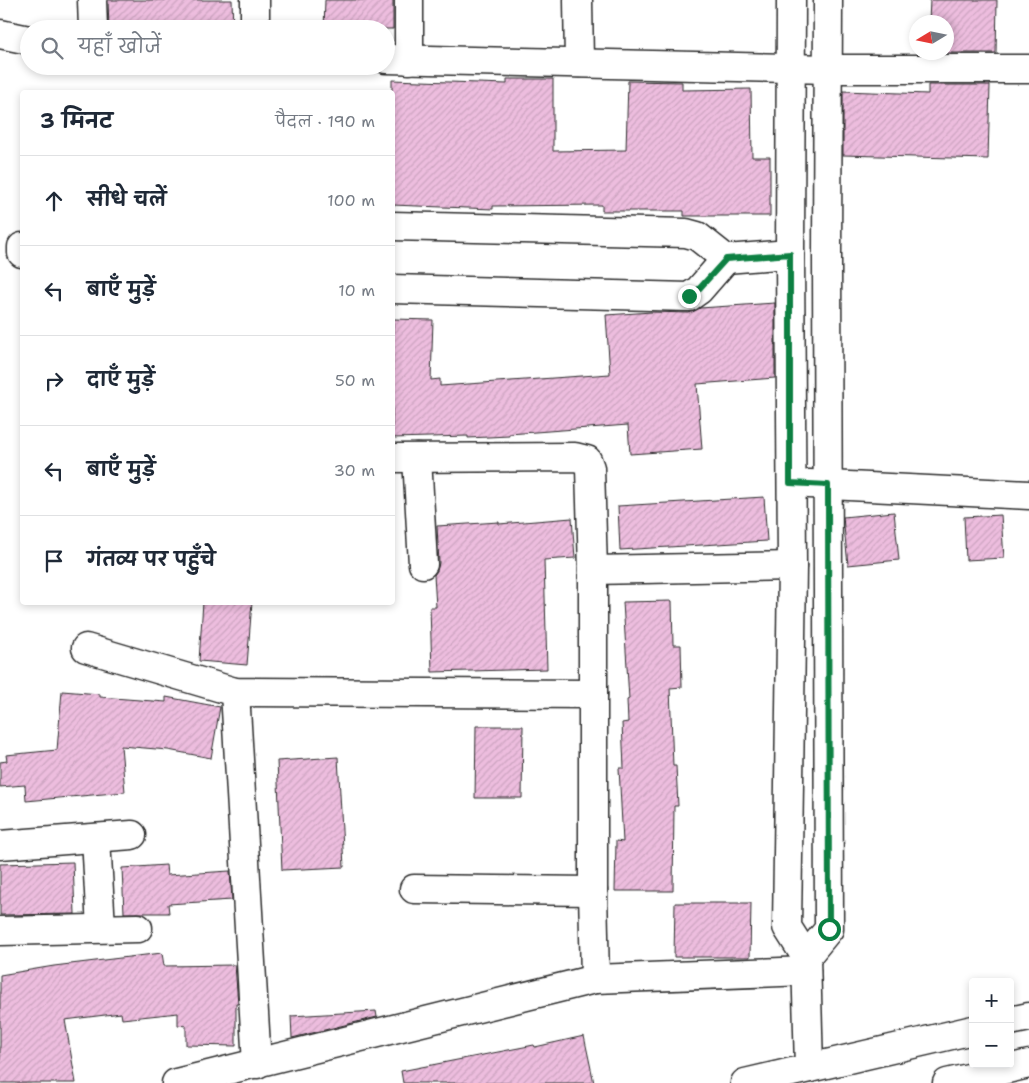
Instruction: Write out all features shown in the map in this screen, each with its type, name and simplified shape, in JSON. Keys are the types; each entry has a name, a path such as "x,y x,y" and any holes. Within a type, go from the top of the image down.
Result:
{"street":[{"path":"92,0 93,20"},
{"path":"254,20 255,0"},
{"path":"409,0 398,59 829,69 1029,69 1029,62"},
{"path":"578,0 579,63"},
{"path":"791,0 790,483 792,566 787,927 806,964 809,1068"},
{"path":"806,964 829,929 828,0"},
{"path":"0,34 20,38"},
{"path":"395,226 686,233 697,236 726,259 790,254"},
{"path":"395,289 689,296 698,290 726,259"},
{"path":"423,564 405,458 575,457 587,460 590,468 593,570 593,891 595,979"},
{"path":"790,483 1029,495"},
{"path":"593,570 792,566"},
{"path":"86,648 235,692 593,694"},
{"path":"235,692 257,1064"},
{"path":"0,846 132,835"},
{"path":"96,838 101,928"},
{"path":"414,889 593,891"},
{"path":"0,931 138,928"},
{"path":"176,1083 595,979 806,964"},
{"path":"1014,1020 1029,1017"},
{"path":"745,1083 969,1031"},
{"path":"947,1083 1029,1064"}],"building":[{"path":"108,0 232,0 233,20 109,20"},
{"path":"325,0 393,0 393,20 324,20"},
{"path":"930,0 997,0 996,53 954,53 954,15 929,15"},
{"path":"507,79 553,79 553,151 626,150 628,81 682,82 682,90 751,89 752,157 770,157 770,216 684,216 684,211 602,211 602,205 493,206 493,209 395,205 395,90 392,90 392,80 507,84"},
{"path":"928,85 990,85 988,159 843,155 843,91 928,94"},
{"path":"775,303 775,378 697,384 702,449 630,454 628,425 509,434 509,436 395,438 395,319 433,320 431,380 440,379 440,386 610,374 606,315 652,312 689,313 700,308"},
{"path":"764,497 767,541 620,550 618,506"},
{"path":"894,512 899,560 848,565 843,517"},
{"path":"1001,515 1004,558 966,560 964,517"},
{"path":"572,518 575,558 544,560 547,669 432,672 430,607 436,607 434,575 439,563 437,526 499,522 499,524"},
{"path":"672,601 673,645 681,645 682,687 670,688 673,766 676,766 678,806 674,806 673,891 615,891 616,841 623,842 619,768 624,768 622,723 628,722 627,700 629,699 623,602"},
{"path":"203,605 252,605 247,665 199,661"},
{"path":"62,691 100,694 100,697 166,702 166,697 220,707 211,758 168,750 121,746 125,792 26,801 25,785 0,787 0,762 7,761 6,755 57,750"},
{"path":"476,726 523,726 522,798 475,798"},
{"path":"338,757 344,867 282,870 277,761"},
{"path":"73,862 75,914 0,915 0,864"},
{"path":"166,865 167,875 230,871 232,900 168,904 169,913 124,913 122,868"},
{"path":"675,903 751,903 750,957 674,957"},
{"path":"162,953 164,966 235,965 238,1004 236,1004 236,1046 186,1045 186,1026 178,1025 178,1013 122,1019 121,1013 65,1020 76,1083 0,1083 0,975 54,966"},
{"path":"376,1011 377,1017 292,1038 291,1016"},
{"path":"584,1036 594,1083 403,1083 401,1071 534,1045 535,1047"}],"route":[{"path":"689,296 698,290 726,259 790,254 790,483 828,485 829,929"}]}
